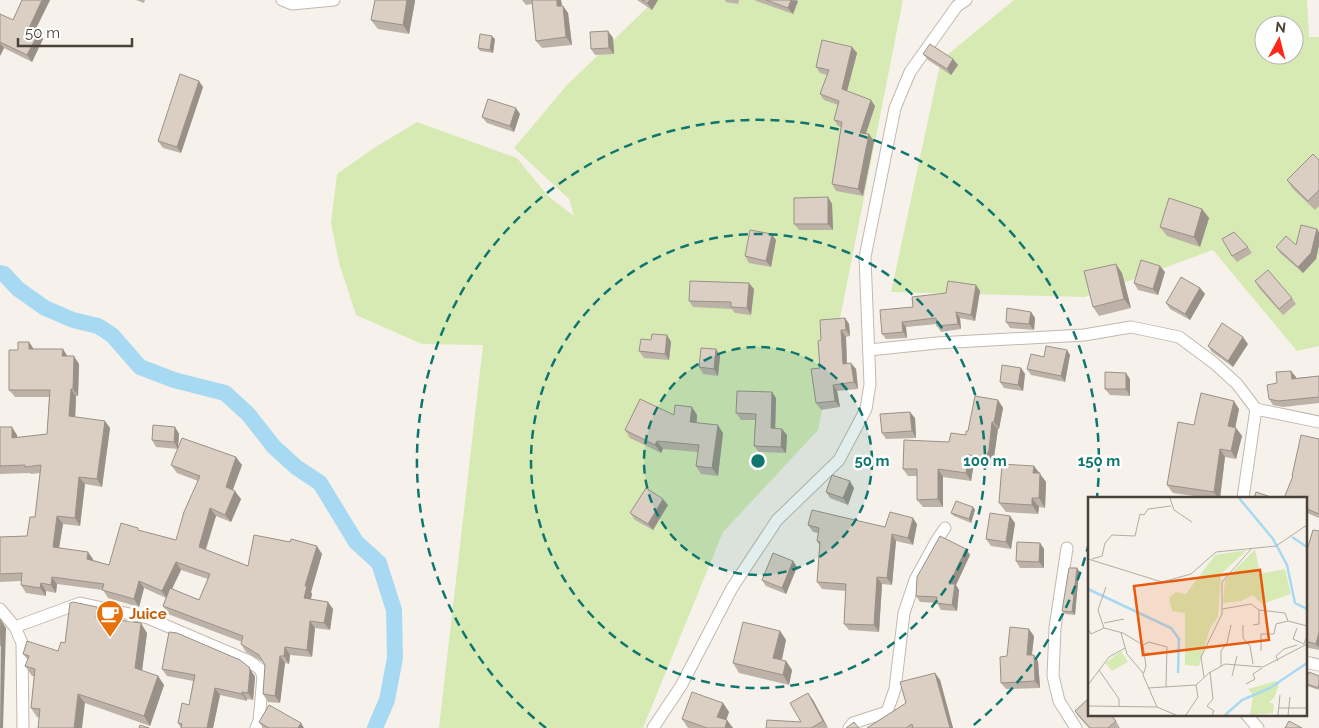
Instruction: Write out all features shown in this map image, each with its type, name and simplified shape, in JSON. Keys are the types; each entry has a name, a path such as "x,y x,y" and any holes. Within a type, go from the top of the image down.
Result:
{"street":[{"path":"282,0 292,4 334,0"},
{"path":"653,728 681,686 732,588 777,520 839,460 866,409 870,384 865,257 895,108 910,72 957,6 966,0"},
{"path":"869,350 937,343 1084,335 1131,327 1179,337 1214,363 1237,384 1256,409 1319,422"},
{"path":"1243,497 1256,409"},
{"path":"849,728 853,723 886,712 895,690 904,613 916,580 945,528"},
{"path":"1066,548 1055,628 1053,676 1059,701 1076,728"},
{"path":"15,627 80,603 148,618 249,661 260,669 263,676 256,728"},
{"path":"0,608 15,627 22,643 23,728"},
{"path":"1306,662 1319,665"},
{"path":"1248,716 1258,728"}],"green space":[{"path":"655,0 903,0 818,430 723,532 643,728 439,728 483,345 422,344 356,315 339,263 331,223 337,174 374,148 417,122 517,158 548,196 574,216 569,199 514,148 566,86"},
{"path":"1014,0 1307,0 1309,37 1319,37 1319,346 1297,351 1213,250 1085,297 891,292 941,60"}],"building":[{"path":"22,0 42,0 29,28 39,32 27,55 0,42 0,14 13,20"},
{"path":"375,0 407,0 403,25 371,20"},
{"path":"532,0 557,0 557,6 563,6 566,37 536,41"},
{"path":"766,0 791,0 788,8"},
{"path":"608,31 609,48 591,49 590,32"},
{"path":"480,34 492,36 490,50 478,48"},
{"path":"822,40 852,47 842,89 871,100 860,133 869,134 858,189 832,184 842,122 834,120 839,101 820,94 829,70 816,67"},
{"path":"930,44 953,59 947,69 923,54"},
{"path":"180,74 199,81 177,147 158,141"},
{"path":"488,99 516,108 510,126 482,117"},
{"path":"1313,154 1319,160 1319,190 1308,201 1287,180"},
{"path":"828,197 828,224 794,224 794,198"},
{"path":"1169,198 1202,209 1194,237 1160,227"},
{"path":"1301,225 1317,229 1311,253 1298,267 1276,247 1286,236 1296,245"},
{"path":"750,230 772,234 766,261 745,256"},
{"path":"1234,232 1248,247 1232,256 1222,239"},
{"path":"1141,260 1160,266 1153,289 1134,283"},
{"path":"1116,264 1124,299 1093,307 1084,271"},
{"path":"1268,270 1292,298 1279,309 1255,281"},
{"path":"1181,277 1200,288 1185,314 1166,303"},
{"path":"690,281 749,283 747,308 731,307 731,302 689,301"},
{"path":"948,281 976,285 971,315 956,312 958,324 937,326 936,318 902,322 903,332 882,334 880,310 913,307 912,297 946,293"},
{"path":"1007,308 1031,312 1029,324 1006,322"},
{"path":"845,318 846,330 841,330 843,364 851,363 854,382 833,385 835,401 816,403 811,369 820,368 818,341 821,340 820,320"},
{"path":"1222,323 1243,337 1228,361 1208,346"},
{"path":"652,334 667,335 665,354 639,351 641,339 651,340"},
{"path":"18,342 29,342 29,349 63,349 62,356 74,356 73,389 71,389 69,416 105,421 97,479 79,477 75,518 57,516 53,547 88,552 87,559 109,565 121,523 138,528 138,530 176,540 184,512 200,476 171,465 182,438 236,457 226,487 235,491 225,515 210,508 199,547 248,566 254,535 290,542 291,539 317,546 305,586 307,586 304,598 328,602 324,623 310,621 307,650 285,647 284,656 280,656 275,696 263,694 265,665 259,655 241,644 243,636 163,606 170,588 199,600 210,574 176,562 162,591 139,581 134,599 102,590 104,584 52,577 51,585 41,583 40,588 21,585 22,573 0,574 0,537 27,536 30,517 35,517 41,465 25,467 25,465 0,466 0,427 12,427 12,438 47,434 50,390 9,390 9,350 18,350"},
{"path":"1046,346 1067,350 1061,376 1027,369 1031,354 1044,357"},
{"path":"701,348 716,349 714,369 699,367"},
{"path":"1002,365 1021,368 1018,385 1000,382"},
{"path":"1291,371 1292,379 1319,376 1319,397 1278,401 1269,399 1267,385 1277,383 1276,372"},
{"path":"1105,372 1126,373 1126,389 1105,389"},
{"path":"737,391 772,392 771,428 782,429 781,447 754,446 756,414 736,413"},
{"path":"1201,393 1234,401 1228,426 1236,428 1231,451 1220,449 1214,492 1167,485 1178,422 1194,425"},
{"path":"975,396 998,400 986,457 968,455 966,473 938,469 938,499 917,500 917,469 903,469 904,440 949,442 951,433 966,435"},
{"path":"640,399 674,415 675,405 692,407 690,422 718,425 712,468 696,466 699,445 657,441 655,445 625,430"},
{"path":"910,412 912,431 882,433 880,414"},
{"path":"153,425 175,427 174,442 152,440"},
{"path":"1301,435 1319,439 1319,514 1306,508 1306,497 1284,497 1292,476"},
{"path":"1002,464 1034,466 1033,473 1040,473 1039,498 1032,498 1032,505 999,503"},
{"path":"832,475 850,481 843,498 826,492"},
{"path":"646,488 663,499 648,524 630,513"},
{"path":"1256,492 1271,497 1254,497"},
{"path":"956,501 973,507 969,519 951,513"},
{"path":"812,510 885,527 890,512 913,518 908,538 892,534 887,578 877,577 874,625 844,624 846,584 817,582 820,542 817,541 819,528 808,525"},
{"path":"990,513 1010,516 1006,542 986,539"},
{"path":"1313,530 1319,531 1319,632 1316,644 1306,641 1306,561 1308,554 1306,553"},
{"path":"940,536 966,549 949,584 955,584 952,605 936,603 937,597 916,596 917,577"},
{"path":"1017,542 1040,543 1039,562 1016,561"},
{"path":"773,553 793,561 782,588 762,580"},
{"path":"1069,568 1077,568 1072,612 1062,611"},
{"path":"70,603 97,607 96,617 141,623 135,668 158,676 144,716 78,694 74,728 38,728 40,709 31,708 35,669 25,666 29,656 23,654 27,641 58,651 61,642 65,643"},
{"path":"743,622 780,631 773,658 786,661 783,675 733,663"},
{"path":"1010,627 1029,629 1027,655 1034,655 1035,681 1001,683 1000,657 1007,656"},
{"path":"169,632 177,633 240,660 249,667 248,693 242,692 242,694 215,688 207,728 181,728 182,724 178,723 182,703 189,705 195,675 162,669"},
{"path":"1309,672 1319,676 1318,688 1306,683"},
{"path":"935,673 950,728 913,728 912,724 906,728 867,728 906,703 900,682"},
{"path":"692,692 723,703 717,717 727,720 725,728 707,728 682,719"},
{"path":"808,693 823,721 811,728 766,728 767,720 801,722 790,703"},
{"path":"1088,699 1088,716 1112,716 1116,721 1108,728 1090,728 1075,711"},
{"path":"269,705 301,723 298,728 269,728 259,722"},
{"path":"1289,721 1302,728 1285,728"},
{"path":"854,722 859,728 846,728"}],"waterway":[{"path":"0,273 4,274 18,289 45,308 73,320 98,326 112,335 140,367 174,380 225,393 248,414 274,447 296,467 320,483 356,542 379,563 394,610 395,658 387,700 375,728"}],"place":[{"name":"Juice","path":"110,638"}]}
